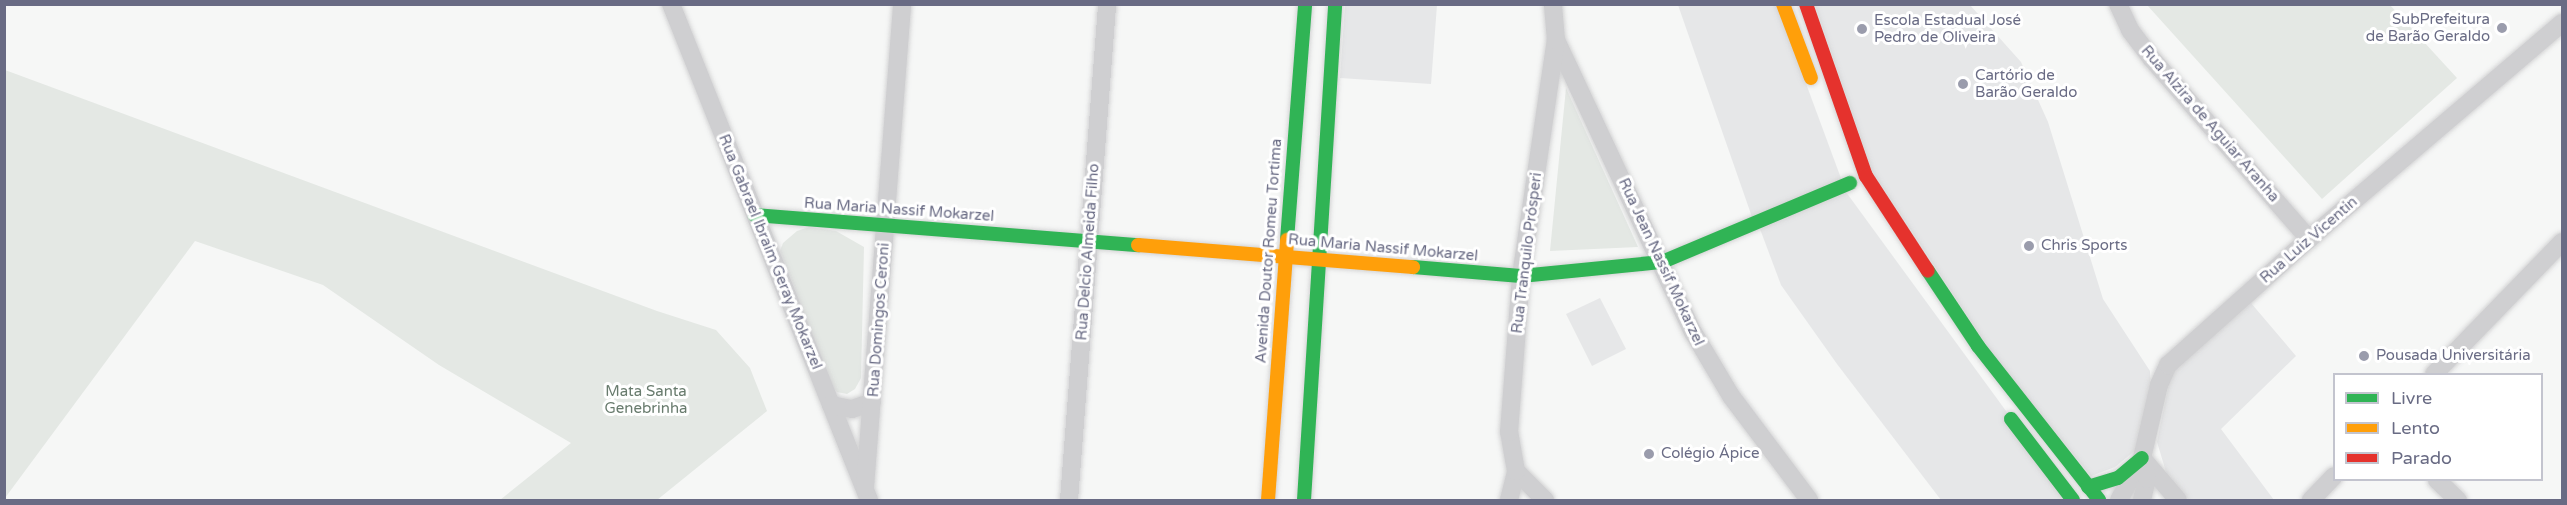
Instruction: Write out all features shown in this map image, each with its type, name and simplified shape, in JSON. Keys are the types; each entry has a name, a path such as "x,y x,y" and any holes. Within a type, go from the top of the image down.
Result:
{"main road":[{"name":"Avenida Doutor Romeu Tortima","path":"1268,501 1305,4"},
{"path":"1304,501 1321,259 1335,4"},
{"path":"1783,4 1816,94"},
{"path":"1806,4 1866,176 1978,346 2099,501"},
{"name":"Rua Maria Nassif Mokarzel","path":"755,215 1521,276 1662,262 1850,183"},
{"path":"2001,406 2073,501"},
{"path":"2088,487 2118,478 2142,459"}],"street":[{"name":"Rua Gabrael Ibraim Geray Mokarzel","path":"671,4 867,496"},
{"name":"Rua Domingos Ceroni","path":"867,496 902,4"},
{"name":"Rua Delcio Almeida Filho","path":"1069,501 1107,4"},
{"name":"Rua Tranquilo Prósperi","path":"1509,501 1516,471 1509,432 1521,276 1556,40 1553,4"},
{"name":"Rua Alzira de Aguiar Aranha","path":"2118,4 2130,30 2152,59 2309,238"},
{"name":"Rua Luiz Vicentin","path":"2119,501 2142,459 2159,385 2168,365 2309,238 2562,23"},
{"name":"Rua Jean Nassif Mokarzel","path":"1556,40 1693,332 1731,396 1809,501"},
{"path":"2436,373 2562,242"},
{"path":"831,405 852,409 872,402"},
{"path":"2142,459 2146,479 2142,501"},
{"path":"2142,459 2178,501"},
{"path":"1516,471 1545,501"},
{"path":"2311,501 2333,477"},
{"path":"2438,481 2458,501"}],"shaded area":[{"path":"1345,5 1437,5 1431,84 1340,78"},
{"path":"1678,5 1777,5 1842,181 1752,217"},
{"path":"1815,5 1970,5 2021,62 2048,122 2103,299 2150,371 2151,396 2137,449 2115,467 2091,476 1997,361 1872,171"},
{"path":"1846,192 2071,500 1941,500 1837,364 1781,285 1760,229"},
{"path":"1600,298 1626,349 1592,366 1566,314"},
{"path":"2251,303 2296,356 2221,429 2274,500 2189,500 2167,475 2157,442 2171,373"}],"green space":[{"path":"2147,5 2390,5 2457,78 2322,199"},
{"name":"Mata Santa Genebrinha","path":"5,70 657,311 716,330 750,368 767,411 657,500 500,500 571,443 439,365 323,285 195,241 5,498"},
{"path":"1566,88 1638,247 1550,251"},
{"path":"809,227 836,231 864,247 861,378 855,389 847,394 837,392 830,385 778,256 783,243 797,231"}],"traffic: fast":[{"path":"1287,240 1305,4"},
{"path":"1304,500 1335,4"},
{"path":"1413,267 1521,276 1662,262 1850,183"},
{"path":"755,215 1138,245"},
{"path":"1928,271 1978,346 2099,500"},
{"path":"2011,419 2073,500"},
{"path":"2088,487 2118,478 2142,458"}],"traffic: slow":[{"path":"1783,4 1811,78"},
{"path":"1268,500 1287,240"},
{"path":"1138,245 1413,267"}],"traffic: jam":[{"path":"1806,4 1866,176 1928,271"}],"place":[{"name":"SubPrefeitura de Barão Geraldo","path":"2502,28"},
{"name":"Escola Estadual José Pedro de Oliveira","path":"1862,29"},
{"name":"Cartório de Barão Geraldo","path":"1963,84"},
{"name":"Chris Sports","path":"2029,246"},
{"name":"Pousada Universitária","path":"2364,356"},
{"name":"Colégio Ápice","path":"1649,454"}]}
